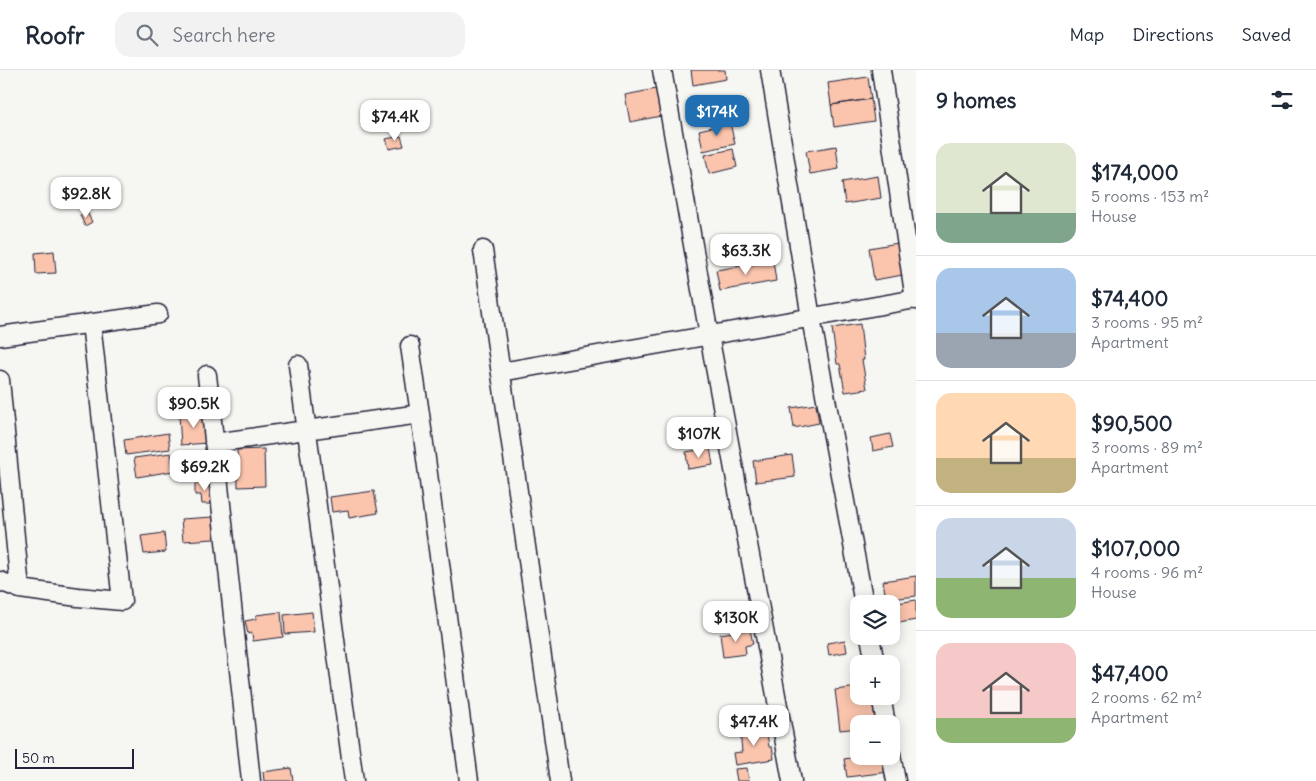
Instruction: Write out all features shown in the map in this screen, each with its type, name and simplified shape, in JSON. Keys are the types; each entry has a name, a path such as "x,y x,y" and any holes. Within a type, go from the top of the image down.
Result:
{"street":[{"path":"662,70 708,335 792,781"},
{"path":"770,70 811,318 862,595"},
{"path":"501,372 916,299 881,70"},
{"path":"483,250 560,781"},
{"path":"0,336 158,314"},
{"path":"0,581 20,589 122,601 91,323"},
{"path":"410,346 469,781"},
{"path":"298,365 354,781"},
{"path":"207,375 251,781"},
{"path":"0,380 20,589"},
{"path":"214,443 420,414"},
{"path":"893,765 896,781"}],"building":[{"path":"691,70 725,70 726,79 693,85"},
{"path":"868,77 871,99 831,105 828,83"},
{"path":"656,89 661,116 630,122 625,95"},
{"path":"871,99 874,121 834,127 831,105"},
{"path":"730,123 735,144 703,151 699,130"},
{"path":"401,136 404,146 389,149 386,139"},
{"path":"836,146 839,169 810,174 806,151"},
{"path":"733,149 737,167 709,174 705,155"},
{"path":"878,176 881,198 845,204 842,182"},
{"path":"87,212 92,222 85,226 80,215"},
{"path":"898,243 903,275 874,280 869,248"},
{"path":"54,251 56,273 36,274 35,253"},
{"path":"773,261 776,281 720,291 716,270"},
{"path":"860,324 864,360 862,360 867,389 845,392 840,364 837,364 832,328"},
{"path":"816,404 819,423 794,428 791,408"},
{"path":"207,413 208,443 181,445 179,415"},
{"path":"168,433 170,449 126,455 124,440"},
{"path":"890,434 893,447 873,451 871,438"},
{"path":"710,448 713,465 688,469 686,452"},
{"path":"264,449 265,486 238,487 237,450"},
{"path":"171,453 173,471 137,477 134,458"},
{"path":"792,455 795,477 756,482 753,461"},
{"path":"214,482 211,494 212,504 202,504 201,495 195,495 195,484"},
{"path":"374,491 378,513 349,518 348,510 332,512 330,497"},
{"path":"213,517 214,539 183,541 181,519"},
{"path":"164,533 166,552 144,554 141,536"},
{"path":"916,576 916,596 900,598 900,595 875,595 885,593 883,581"},
{"path":"916,600 916,620 900,623 900,603"},
{"path":"281,612 283,637 253,641 252,633 248,634 245,621 256,619 256,615"},
{"path":"312,612 314,632 285,634 284,615"},
{"path":"750,629 753,644 745,646 746,654 723,657 720,634"},
{"path":"845,640 847,652 829,655 827,643"},
{"path":"850,688 850,705 876,705 878,715 850,715 850,729 840,730 835,690"},
{"path":"766,727 769,747 772,747 774,759 735,765 733,753 742,752 740,730"},
{"path":"850,758 850,765 888,765 889,772 847,777 844,759"},
{"path":"291,768 293,781 264,781 263,772"},
{"path":"747,768 749,781 737,781 735,769"}]}
